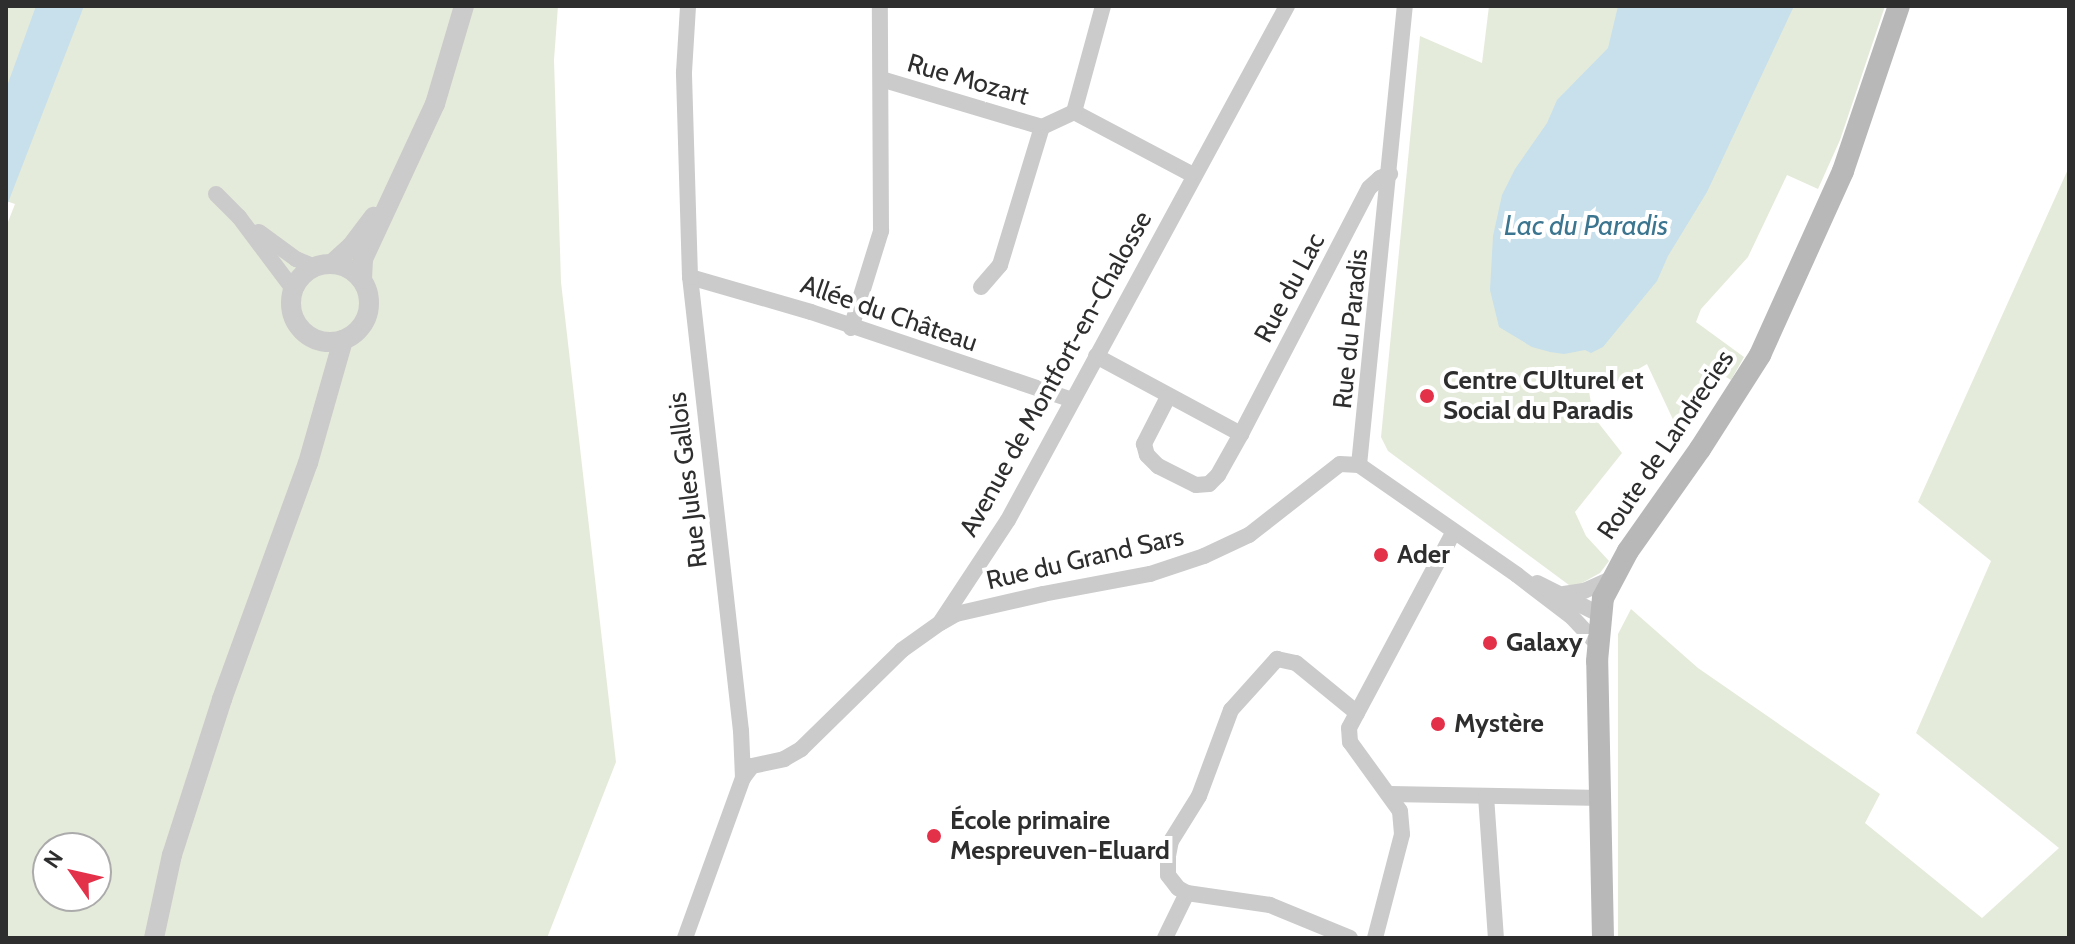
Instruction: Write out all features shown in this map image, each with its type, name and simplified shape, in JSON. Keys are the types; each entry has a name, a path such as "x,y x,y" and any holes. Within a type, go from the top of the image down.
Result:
{"main road":[{"name":"Route de Landrecies","path":"1603,938 1598,645 1601,615 1611,579 1760,355 1843,171 1899,6"}],"street":[{"path":"393,192 351,247 302,276 293,289 291,310 295,322 313,339 323,342 343,340 363,325 368,314 370,302 362,279 363,259 435,104 464,6"},
{"name":"Rue Jules Gallois","path":"685,938 743,778 741,731 690,277 684,72 688,6"},
{"path":"851,328 881,231 880,6"},
{"path":"981,287 1000,265 1042,127 1074,112 1103,6"},
{"name":"Avenue de Montfort-en-Chalosse","path":"743,778 752,766 784,759 801,749 902,650 940,623 1008,520 1287,6"},
{"name":"Rue du Paradis","path":"1359,465 1405,6"},
{"name":"Rue Mozart","path":"881,79 1042,127"},
{"path":"1074,112 1193,175"},
{"name":"Rue du Lac","path":"1168,397 1144,444 1147,455 1158,466 1196,485 1209,484 1218,475 1241,434 1369,188 1390,174"},
{"path":"216,194 239,217 293,289"},
{"path":"239,217 296,259 353,271 362,279"},
{"name":"Allée du Château","path":"690,277 1072,400"},
{"path":"313,339 319,360 323,406"},
{"path":"154,938 176,841 222,699 285,530 343,340"},
{"path":"1096,356 1241,434"},
{"name":"Rue du Grand Sars","path":"940,623 956,614 1150,574 1204,556 1249,535 1340,464 1359,465"},
{"path":"1359,465 1517,575 1572,617 1598,645"},
{"path":"1375,938 1402,834 1400,811 1390,794 1367,770 1350,742 1349,728 1453,533"},
{"path":"1517,575 1564,594 1601,615"},
{"path":"1564,594 1584,591 1611,579"},
{"path":"1350,938 1270,905 1187,893 1178,888 1168,875 1171,841 1199,796 1231,710 1277,659 1296,663 1357,713"},
{"path":"1390,794 1602,798"},
{"path":"1486,796 1496,938"},
{"path":"1165,938 1187,893"}],"green space":[{"path":"6,6 558,6 554,60 561,282 616,762 547,938 6,938 6,227 15,204 6,201"},
{"path":"1489,6 1885,6 1840,140 1818,189 1787,175 1748,257 1701,309 1696,322 1744,357 1731,380 1713,369 1676,426 1647,364 1616,382 1606,376 1593,380 1589,391 1593,416 1622,453 1575,512 1586,536 1609,561 1600,573 1573,588 1388,451 1381,437 1420,36 1482,63"},
{"path":"2069,167 2069,938 1618,938 1618,634 1631,609 1698,668 1880,794 1865,823 1982,918 2059,848 1916,733 1991,561 1918,502"}],"water":[{"path":"36,6 84,6 6,208 6,89"},
{"name":"Lac du Paradis","path":"1618,6 1794,6 1707,192 1668,256 1657,281 1603,347 1591,353 1585,350 1564,354 1550,352 1532,347 1499,327 1490,290 1493,236 1502,195 1515,169 1547,123 1557,100 1608,48"}],"place":[{"name":"Centre CUlturel et Social du Paradis","path":"1427,396"},
{"name":"Ader","path":"1381,555"},
{"name":"Galaxy","path":"1490,643"},
{"name":"Mystère","path":"1438,724"},
{"name":"École primaire Mespreuven-Eluard","path":"934,836"}]}
